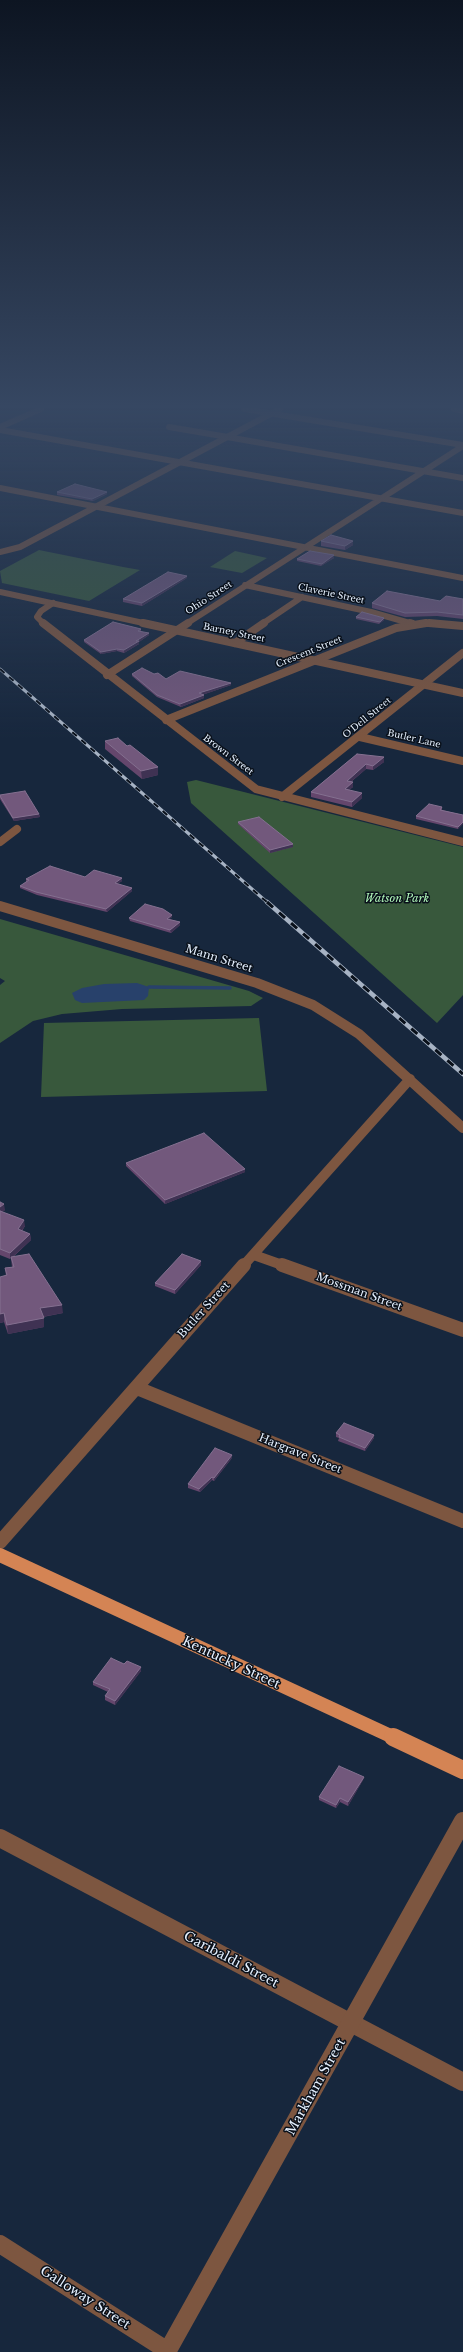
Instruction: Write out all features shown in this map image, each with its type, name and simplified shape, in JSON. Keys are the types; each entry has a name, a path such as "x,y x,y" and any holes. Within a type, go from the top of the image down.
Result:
{"main road":[{"name":"Kentucky Street","path":"0,1555 463,1770"}],"street":[{"path":"1,553 13,553 11,550 73,519"},
{"path":"156,519 463,578"},
{"name":"Ohio Street","path":"107,675 350,519"},
{"name":"Claverie Street","path":"245,585 396,617 413,624"},
{"name":"Barney Street","path":"0,592 463,693"},
{"path":"235,643 302,597"},
{"name":"Brown Street","path":"53,604 41,611 37,617 40,621 107,675 256,789 282,797 463,842"},
{"name":"Crescent Street","path":"166,720 396,628 413,624 463,626"},
{"name":"O'Dell Street","path":"282,797 360,737 463,653"},
{"name":"Butler Lane","path":"360,737 463,761"},
{"path":"0,842 17,829"},
{"name":"Mann Street","path":"0,906 256,983 313,1005 359,1034 463,1128"},
{"name":"Butler Street","path":"0,1542 210,1302 410,1079"},
{"name":"Mossman Street","path":"254,1254 463,1330"},
{"name":"Hargrave Street","path":"136,1388 463,1521"},
{"name":"Markham Street","path":"168,2352 463,1821"},
{"name":"Garibaldi Street","path":"0,1838 463,2082"},
{"name":"Galloway Street","path":"0,2244 168,2352"}],"green space":[{"path":"39,550 140,570 89,601 2,583 0,571"},
{"path":"235,551 267,558 242,573 210,567"},
{"name":"Watson Park","path":"196,780 463,847 463,995 437,1023 191,803 187,782"},
{"path":"0,919 249,991 263,998 251,1006 122,1009 62,1014 33,1021 0,1043 0,985 5,981 0,978"},
{"path":"259,1018 267,1091 41,1097 44,1023"}],"water":[{"path":"137,983 149,987 148,996 144,1000 82,1003 75,1000 72,993 82,988 104,984"}],"building":[{"path":"331,535 353,541 345,546 321,541"},
{"path":"310,551 334,555 322,564 297,559"},
{"path":"168,572 187,576 142,603 123,599"},
{"path":"387,591 440,601 446,596 463,599 463,615 437,612 405,613 372,603"},
{"path":"362,612 384,618 380,622 356,617"},
{"path":"113,622 141,629 138,631 149,633 124,650 117,649 101,652 84,640"},
{"path":"142,668 154,674 158,673 166,679 180,671 231,683 199,693 204,695 180,704 157,695 132,674"},
{"path":"118,738 127,746 130,745 158,767 141,771 105,741"},
{"path":"357,754 384,757 373,766 366,764 347,781 353,782 345,789 362,793 352,802 311,792"},
{"path":"25,791 39,814 13,818 0,795"},
{"path":"429,804 442,807 440,810 463,815 463,822 458,827 416,816"},
{"path":"259,817 293,844 270,850 238,822"},
{"path":"50,866 85,877 94,870 122,878 115,883 132,888 106,909 36,892 20,886 29,880 26,879"},
{"path":"145,904 163,909 172,915 167,919 180,922 170,930 129,918"},
{"path":"204,1133 245,1169 165,1200 126,1163"},
{"path":"0,1211 24,1220 18,1229 30,1234 10,1253 0,1249"},
{"path":"29,1254 62,1305 40,1308 44,1318 7,1325 4,1313 0,1314 0,1277 7,1275 5,1268 14,1267 11,1257"},
{"path":"182,1254 201,1261 175,1290 155,1283"},
{"path":"344,1423 374,1435 365,1448 339,1437 340,1435 336,1433"},
{"path":"215,1448 232,1455 214,1478 212,1477 199,1489 188,1484"},
{"path":"111,1658 124,1664 127,1661 141,1667 115,1701 105,1696 110,1689 93,1682"},
{"path":"339,1766 364,1777 348,1802 340,1798 336,1805 319,1797"}],"waterway":[{"path":"149,987 230,988"}],"railway":[{"path":"0,669 268,903"},
{"path":"267,902 463,1074"}]}
